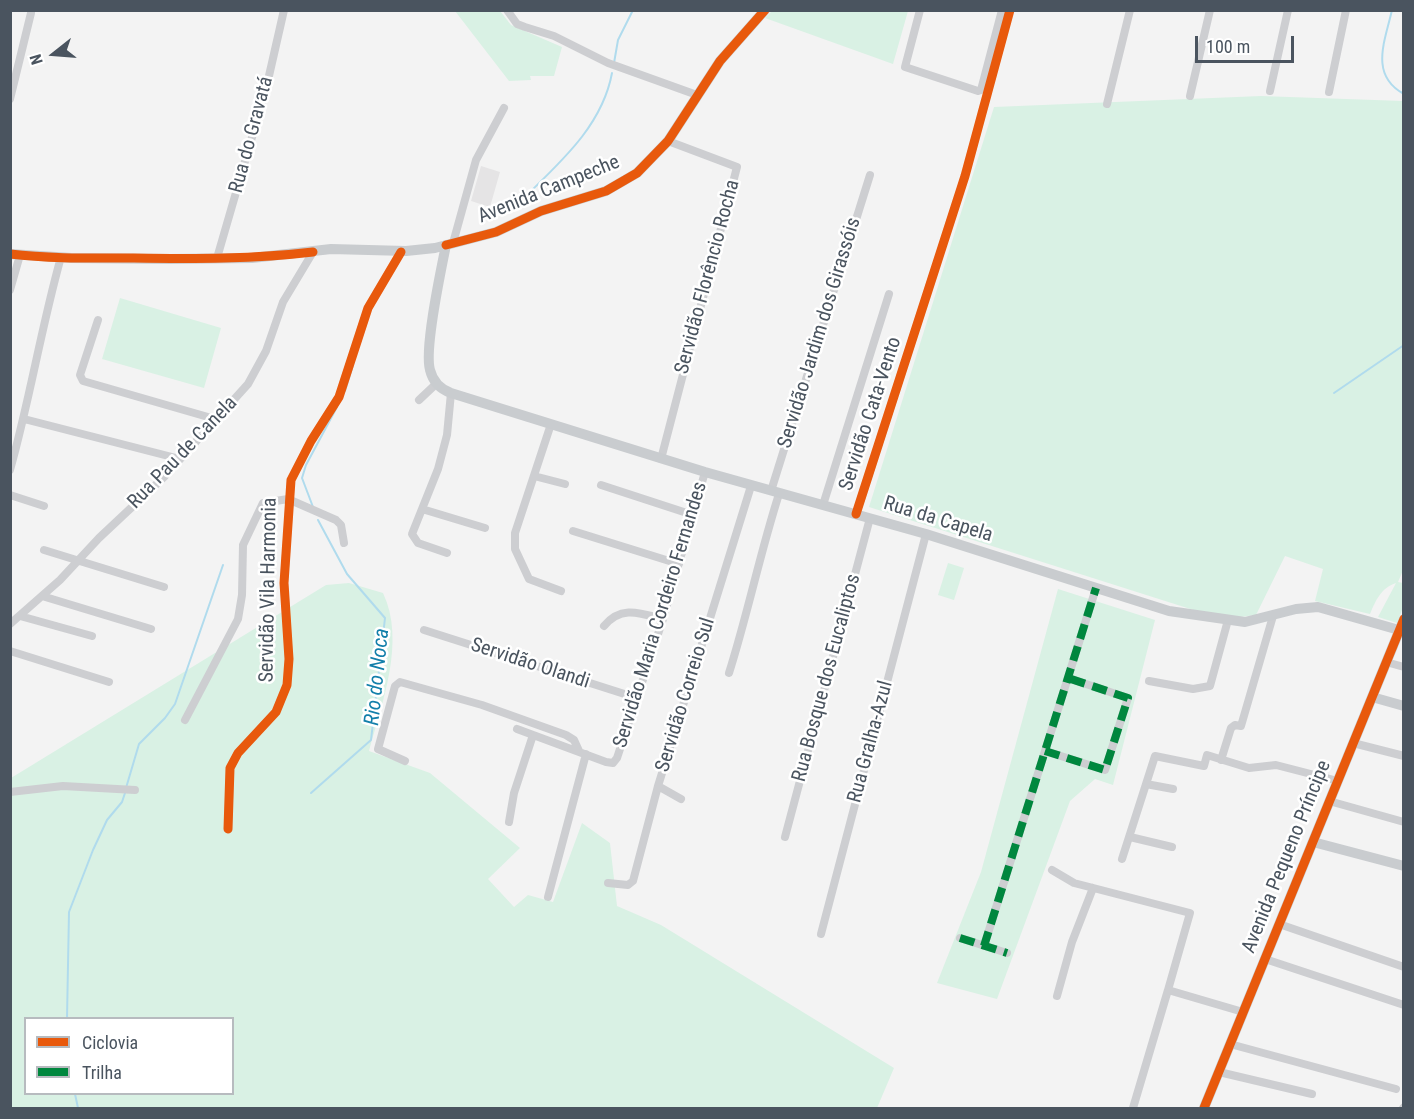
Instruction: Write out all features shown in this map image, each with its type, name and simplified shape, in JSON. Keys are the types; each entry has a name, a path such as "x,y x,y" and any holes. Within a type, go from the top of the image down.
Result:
{"main road":[{"name":"Avenida Campeche","path":"15,254 61,257 217,258 357,249 401,252 450,244 496,232 541,211 606,191 637,173 668,141 720,61 765,10"},
{"path":"436,384 430,373 429,350 450,244"},
{"name":"Rua da Capela","path":"436,384 451,393 661,459 926,534 1169,611 1228,620 1254,621 1296,609 1318,608 1401,624"},
{"name":"Avenida Pequeno Príncipe","path":"1204,1108 1401,624"},
{"path":"1372,696 1404,706"},
{"path":"1313,842 1404,866"}],"street":[{"name":"Rua do Gravatá","path":"217,258 269,79 284,10"},
{"path":"507,10 517,24 554,36 608,63 697,95"},
{"path":"920,10 905,67 974,91 981,90 1002,25 1002,10"},
{"name":"Servidão Cata-Vento","path":"856,514 919,324 944,234 974,140 1002,25 1010,10"},
{"path":"1107,104 1130,10"},
{"path":"1190,96 1210,10"},
{"path":"1270,91 1288,10"},
{"path":"1329,92 1346,10"},
{"path":"10,99 31,13"},
{"path":"450,244 476,160 504,108"},
{"name":"Servidão Florêncio Rocha","path":"661,459 737,167 668,141"},
{"name":"Servidão Jardim dos Girassóis","path":"729,673 748,610 775,492 870,176"},
{"name":"Rua Pau de Canela","path":"10,624 42,596 180,459 254,376 266,351 283,302 313,252"},
{"name":"Servidão Vila Harmonia","path":"228,829 230,768 238,753 276,712 287,685 289,659 284,599 288,499 296,468 330,413 344,385 371,302 401,252"},
{"path":"10,290 15,254"},
{"path":"10,470 24,419 41,330 61,257"},
{"path":"823,505 889,294"},
{"path":"98,320 80,375 83,381 215,419"},
{"path":"419,400 436,384"},
{"path":"447,553 413,539 412,534 447,435 451,393"},
{"path":"24,419 180,459"},
{"path":"550,424 517,523 515,549 529,579 561,591"},
{"name":"Servidão Maria Cordeiro Fernandes","path":"517,729 610,763 618,758 663,619 705,472"},
{"path":"534,476 565,484"},
{"path":"601,484 693,514"},
{"name":"Servidão Correio Sul","path":"608,883 628,885 633,882 658,786 751,486"},
{"path":"10,495 44,506"},
{"path":"186,720 238,619 242,594 243,545 262,503 288,499 336,520 341,525 344,543"},
{"path":"422,509 485,528"},
{"name":"Rua Bosque dos Eucaliptos","path":"785,837 870,518"},
{"path":"573,531 679,564"},
{"name":"Rua Gralha-Azul","path":"820,934 926,534"},
{"path":"44,550 164,587"},
{"path":"984,946 1096,588"},
{"path":"42,596 151,629"},
{"path":"604,626 620,612 632,611 663,619"},
{"path":"20,616 93,636"},
{"path":"1221,760 1231,728 1235,725 1241,726 1273,616"},
{"path":"1149,681 1193,690 1210,686 1228,620"},
{"name":"Servidão Olandi","path":"424,630 637,698"},
{"path":"10,651 109,682"},
{"path":"1386,662 1404,667"},
{"path":"1045,751 1105,770 1128,698 1068,678"},
{"path":"405,762 378,748 395,686 400,682 482,705 566,735 574,740 583,753 548,897"},
{"path":"509,822 514,793 533,735"},
{"path":"1353,743 1404,756"},
{"path":"1122,859 1155,756 1204,766 1207,756 1254,769 1276,765 1338,781"},
{"path":"1146,784 1173,789"},
{"path":"10,792 63,786 129,789"},
{"path":"658,786 681,799"},
{"path":"1329,801 1404,822"},
{"path":"1130,837 1172,847"},
{"path":"1052,870 1069,881 1191,913 1133,1108"},
{"path":"1057,996 1072,942 1093,888"},
{"path":"1279,924 1404,967"},
{"path":"960,938 1007,953"},
{"path":"1265,959 1404,1005"},
{"path":"1168,990 1244,1011"},
{"path":"1230,1044 1396,1089"},
{"path":"1219,1072 1312,1094"}],"shaded area":[{"path":"481,166 500,172 490,207 471,201"}],"green space":[{"path":"773,10 908,11 893,64 765,18"},
{"path":"455,11 500,11 511,25 562,47 554,76 530,76 531,80 509,81"},
{"path":"1261,96 1403,101 1404,568 1398,582 1403,583 1404,605 1397,623 1378,617 1396,583 1383,591 1370,614 1315,601 1323,569 1285,556 1256,615 1232,618 1203,613 869,507 994,107"},
{"path":"120,298 221,328 204,388 102,359"},
{"path":"948,563 964,568 954,600 938,595"},
{"path":"349,583 383,593 390,612 392,651 385,693 369,751 430,773 520,848 488,879 514,907 528,895 553,902 582,823 610,843 617,906 661,925 894,1068 877,1108 11,1108 11,778 326,585"},
{"path":"1058,589 1155,620 1113,785 1095,779 1070,801 997,999 937,983 981,872"}],"waterway":[{"name":"Rio do Noca","path":"614,63 618,40 633,10"},
{"path":"1392,10 1383,45 1383,67 1386,77 1404,94"},
{"name":"Rio do Noca","path":"532,190 558,165 592,123 607,91 612,73"},
{"path":"1334,393 1404,345"},
{"name":"Rio do Noca","path":"345,391 353,365"},
{"name":"Rio do Noca","path":"313,507 302,478 306,465 337,407"},
{"name":"Rio do Noca","path":"311,793 371,740 385,618 347,574 318,520"},
{"path":"126,788 139,744 165,718 175,704 223,565"},
{"path":"67,1017 69,912 107,820 122,802 125,793"},
{"path":"75,1095 78,1108"}],"marked path":[{"path":"984,946 1096,588"},
{"path":"1045,751 1105,770 1128,698 1068,678"},
{"path":"960,938 1007,953"}],"cycle path":[{"path":"446,245 496,232 541,211 606,191 637,173 668,141 720,61 765,10"},
{"path":"856,514 965,176 1010,10"},
{"path":"10,254 72,258 201,258 313,252"},
{"path":"228,829 230,768 238,753 276,712 287,685 289,659 284,583 291,480 311,441 339,397 368,308 401,252"},
{"path":"1204,1108 1404,619"}]}
